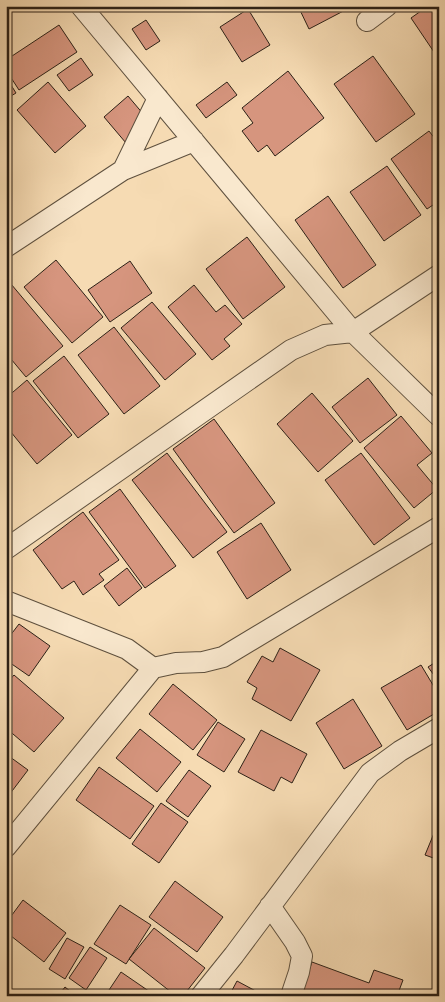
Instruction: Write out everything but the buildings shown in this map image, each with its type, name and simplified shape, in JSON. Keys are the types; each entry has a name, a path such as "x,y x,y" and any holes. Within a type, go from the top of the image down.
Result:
{"street":[{"path":"81,6 353,332 439,416"},
{"path":"367,21 387,6"},
{"path":"123,170 158,98"},
{"path":"6,247 123,170 194,141"},
{"path":"6,549 291,350 325,335 353,332 439,275"},
{"path":"6,846 153,668 176,662 203,662 223,657 439,527"},
{"path":"6,601 127,649 153,668"},
{"path":"201,996 370,773 400,751 439,728"},
{"path":"270,906 295,942 302,956 290,996"}]}
